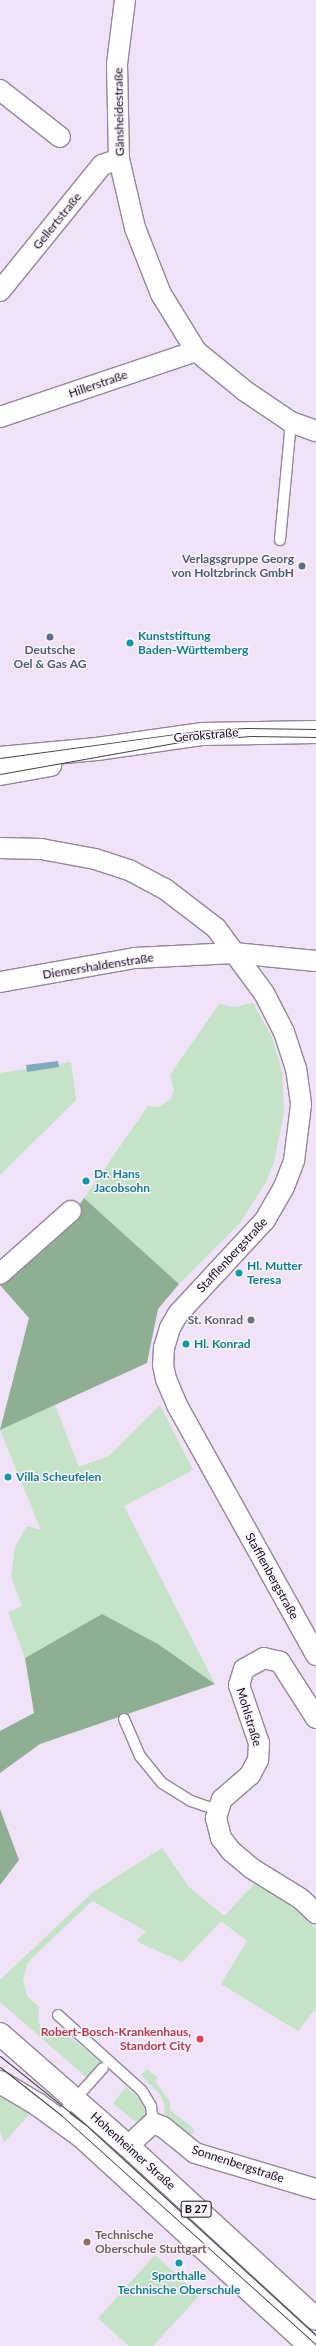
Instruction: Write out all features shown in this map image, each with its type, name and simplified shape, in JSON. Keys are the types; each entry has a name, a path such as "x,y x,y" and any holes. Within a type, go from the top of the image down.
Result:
{"main road":[{"name":"Gerokstraße","path":"0,758 44,752 97,749 203,734 316,732"},
{"name":"Gerokstraße","path":"0,774 46,766 97,749"},
{"name":"Hohenheimer Straße","path":"0,2034 128,2146 316,2319"},
{"name":"Hohenheimer Straße","path":"0,2082 58,2118 81,2136 310,2346"}],"street":[{"name":"Gänsheidestraße","path":"125,0 117,64 119,159 135,228 161,294 196,351 245,391 291,422 316,431"},
{"path":"0,90 60,136"},
{"name":"Gellertstraße","path":"0,291 102,165 119,159"},
{"name":"Hillerstraße","path":"0,417 196,351"},
{"name":"Stafflenbergstraße","path":"0,848 63,852 131,871 186,903 216,928 264,993 291,1050 301,1105 299,1138 294,1161 274,1206 251,1236 178,1314 170,1328 164,1348 163,1365 166,1379 178,1407 316,1656"},
{"name":"Diemershaldenstraße","path":"0,982 135,958 234,953 316,960"},
{"path":"0,1274 71,1211"},
{"name":"Mohlstraße","path":"217,1810 226,1794 250,1774 258,1760 259,1743 239,1685 244,1669 264,1658 280,1662 316,1718"},
{"path":"217,1810 218,1831 231,1851 251,1868 301,1899 316,1913"},
{"path":"128,2146 153,2123"},
{"name":"Sonnenbergstraße","path":"153,2123 163,2127 195,2153 316,2189"}],"lane":[{"path":"280,540 291,422"},
{"path":"124,1719 140,1756 162,1783 191,1801 217,1810"},
{"path":"58,2015 142,2091 151,2106 153,2123"},
{"path":"58,2118 104,2068"}],"green space":[{"path":"253,1003 272,1037 282,1071 284,1112 274,1162 266,1182 240,1223 179,1284 84,1198 148,1106 159,1107 171,1099 174,1090 170,1075 219,1004 235,1007"},
{"path":"71,1062 76,1100 0,1175 0,1073"},
{"path":"84,1198 179,1284 158,1309 147,1363 0,1430 29,1318 0,1285 0,1280 74,1213"},
{"path":"55,1405 79,1467 109,1456 160,1405 193,1470 124,1506 215,1684 158,1644 102,1614 25,1658 8,1612 22,1606 11,1576 15,1547 27,1526 41,1530 0,1430"},
{"path":"102,1614 158,1644 215,1684 40,1744 0,1773 0,1731 34,1713 25,1658"},
{"path":"0,1809 19,1860 0,1885"},
{"path":"162,1848 189,1887 224,1916 256,1882 308,1918 316,1929 316,2008 298,2031 221,1984 247,1941 221,1921 182,1962 138,1942 137,1940 146,1931 92,1901 32,1958 27,1964 23,1980 27,1996 39,2007 38,2021 41,2027 52,2035 66,2033 100,2062 86,2077 0,2002 0,1980 93,1892"},
{"path":"147,2069 158,2078 155,2081 170,2102 170,2110 194,2129 193,2134 188,2135 164,2113 165,2105 160,2094 141,2075"},
{"path":"126,2087 145,2104 147,2118 141,2122 134,2121 113,2103"},
{"path":"0,2093 30,2113 4,2143 0,2131"},
{"path":"155,2255 200,2295 153,2346 129,2346 98,2318"}],"water":[{"path":"58,1061 59,1067 27,1072 26,1065"}],"tram line":[{"path":"0,758 196,731 245,728 316,729"},
{"path":"0,774 191,740 252,736 316,737"},
{"path":"0,2056 86,2125 316,2335"},
{"path":"0,2067 61,2115 316,2345"}],"place":[{"name":"Verlagsgruppe Georg von Holtzbrinck GmbH","path":"302,566"},
{"name":"Deutsche Oel & Gas AG","path":"50,637"},
{"name":"Kunststiftung Baden-Württemberg","path":"130,643"},
{"name":"Dr. Hans Jacobsohn","path":"86,1181"},
{"name":"Hl. Mutter Teresa","path":"239,1273"},
{"name":"St. Konrad","path":"251,1320"},
{"name":"Hl. Konrad","path":"186,1344"},
{"name":"Villa Scheufelen","path":"8,1477"},
{"name":"Robert-Bosch-Krankenhaus, Standort City","path":"200,2039"},
{"name":"Technische Oberschule Stuttgart","path":"87,2242"},
{"name":"Sporthalle Technische Oberschule","path":"179,2263"}]}
